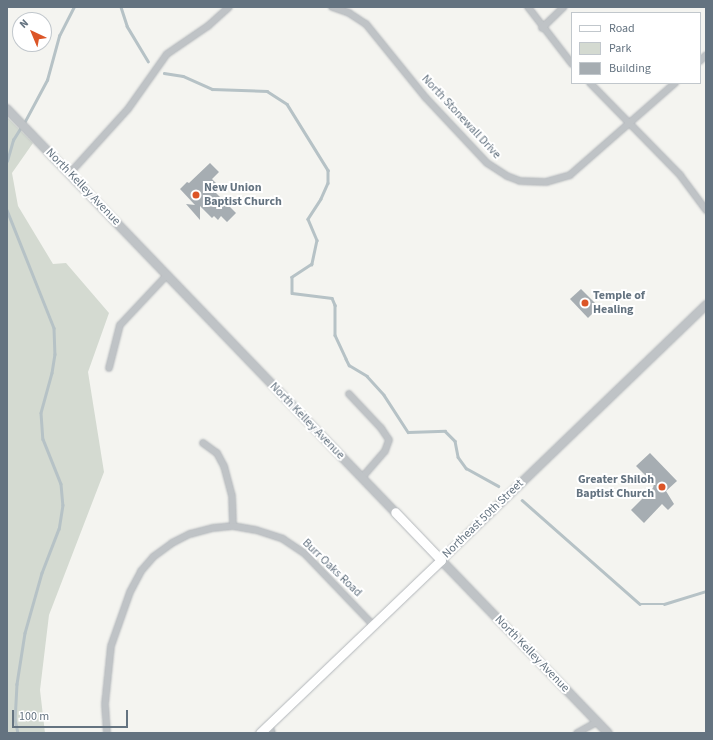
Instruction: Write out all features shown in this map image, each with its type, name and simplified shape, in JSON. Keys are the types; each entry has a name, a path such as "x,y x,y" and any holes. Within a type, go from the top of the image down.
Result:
{"main road":[{"name":"North Kelley Avenue","path":"395,512 441,560"},
{"name":"Northeast 50th Street","path":"260,733 271,729 373,625 441,560"}],"street":[{"path":"70,173 128,109 167,54 208,26 229,7"},
{"name":"North Stonewall Drive","path":"332,7 349,13 366,24 426,98 487,163 507,176 520,181 546,182 570,175 674,84"},
{"path":"528,7 542,28 571,63"},
{"path":"542,28 564,7"},
{"path":"591,84 680,175 706,210"},
{"name":"North Kelley Avenue","path":"7,109 395,512"},
{"path":"109,368 120,326 167,275"},
{"name":"Northeast 50th Street","path":"441,560 706,305"},
{"path":"349,394 381,428 389,440 385,451 362,477"},
{"path":"204,443 217,453 224,466 232,496 233,526"},
{"name":"Burr Oaks Road","path":"107,733 105,704 112,646 119,619 137,577 154,557 172,542 200,531 233,526 269,534 294,546 373,625"},
{"name":"North Kelley Avenue","path":"441,560 608,733"},
{"path":"577,733 597,722"}],"green space":[{"path":"7,117 33,143 12,173 18,206 53,264 66,263 109,313 88,372 104,472 49,615 40,690 45,733 7,733"}],"building":[{"name":"New Union Baptist Church","path":"210,163 219,172 212,179 217,184 212,189 236,213 227,222 221,216 218,220 214,216 212,218 200,206 200,220 186,204 195,205 180,189 187,182 189,183"},
{"name":"Temple of Healing","path":"581,289 599,307 588,318 570,299"},
{"name":"Greater Shiloh Baptist Church","path":"650,453 677,481 666,491 674,504 668,510 662,504 644,523 631,510 653,488 654,484 636,466"}],"waterway":[{"path":"24,123 47,80 59,36 74,7"},
{"path":"121,7 127,26 148,61"},
{"path":"164,73 183,76 212,89 267,91 287,104 328,170 328,183 321,199 308,219 317,240 312,264 292,277 292,293 332,298 335,305 335,335 349,365 367,376 384,395 408,432 445,431 455,441 458,457 466,468 498,486"},
{"path":"7,161 13,140 21,127"},
{"path":"7,210 54,328 55,354 52,373 41,413 43,439 61,484 63,505 59,529 42,573 25,633 17,684 15,719 18,733"},
{"path":"522,500 640,604 664,604 706,591"}],"place":[{"name":"New Union Baptist Church","path":"196,195"},
{"name":"Temple of Healing","path":"585,303"},
{"name":"Greater Shiloh Baptist Church","path":"662,487"}]}
